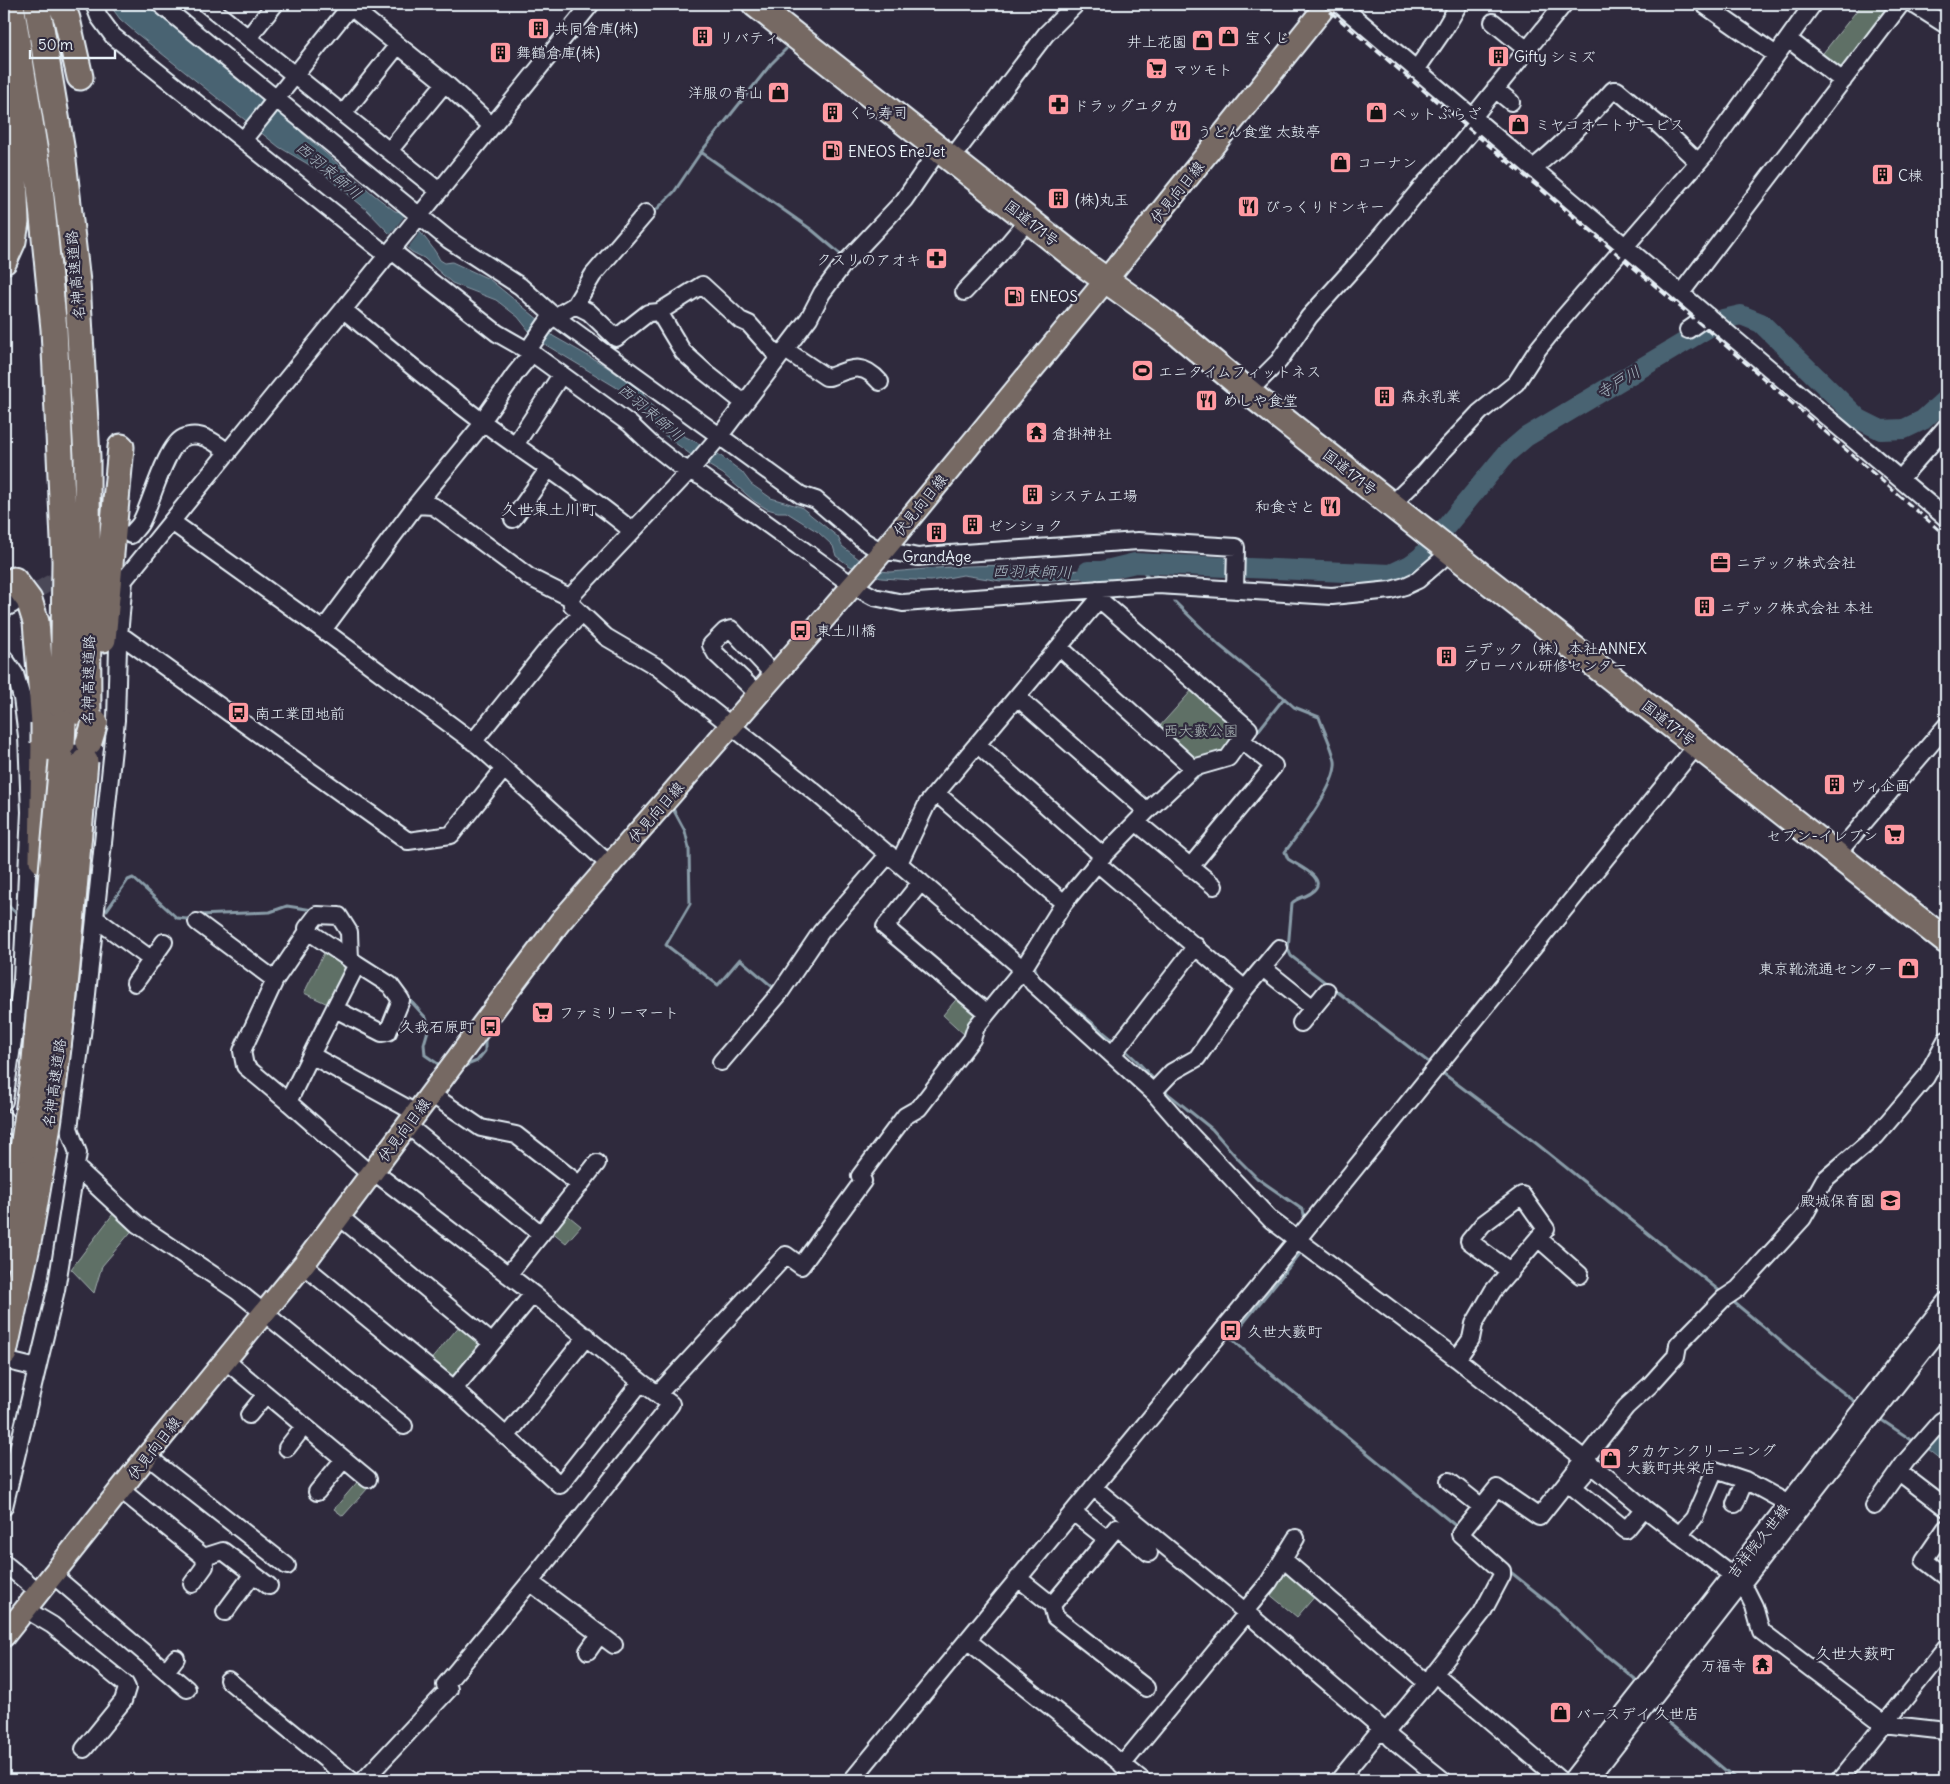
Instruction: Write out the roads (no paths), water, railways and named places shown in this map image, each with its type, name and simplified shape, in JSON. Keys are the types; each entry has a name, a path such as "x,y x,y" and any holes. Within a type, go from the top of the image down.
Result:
{"highway":[{"name":"名神高速道路","path":"4,1256 56,1072 69,956 69,739 65,561 54,329 39,177 11,4"},
{"name":"名神高速道路","path":"4,1352 29,1237 34,1071 69,739 89,702 87,457 77,282 62,152 37,4"},
{"path":"61,4 67,19 80,77"},
{"name":"国道171号","path":"754,4 1028,220 1166,323 1391,505 1438,547 1697,745 1946,942"},
{"path":"4,262 13,241 16,222 10,77 19,54"},
{"path":"69,739 99,702 103,632 121,447"},
{"path":"10,598 28,600 69,739"}],"main road":[{"name":"伏見向日線","path":"4,1636 147,1456 304,1265 560,922 882,552 1106,280 1327,4"}],"street":[{"path":"94,4 99,17 114,36 497,333 530,351 630,424 678,465 691,469 852,585 874,597 903,603 1098,594 1158,585 1332,596 1391,590 1418,580 1438,547"},
{"path":"160,4 449,240 520,286 552,319 801,495 816,500 864,541 882,552 894,552 918,557 1138,541 1236,547 1235,590"},
{"path":"206,4 439,191"},
{"path":"248,38 275,4"},
{"path":"4,1101 22,979 30,812 69,739 119,634 124,580 592,4"},
{"path":"1076,4 1046,34 945,154 843,265 822,293 809,318 781,352 718,437 691,469 574,592 571,598 572,605 606,637 657,667 876,843 898,855 921,882 1027,962 1033,983 1153,1092 1271,1220 1457,1359 1737,1580 1754,1606 1761,1631 1884,1724 1946,1731"},
{"path":"1339,4 1946,518"},
{"path":"1416,70 1459,4"},
{"path":"1249,391 1279,361 1308,317 1450,157 1494,88 1564,4"},
{"path":"1703,4 1776,55"},
{"path":"1391,505 1423,474 1480,412 1516,383 1534,356 1594,280 1626,247 1708,152 1813,4"},
{"path":"1681,294 1901,4"},
{"path":"1913,4 1946,25"},
{"path":"248,134 296,76 350,5 445,83 492,126"},
{"path":"1493,22 1526,49"},
{"path":"1788,39 1843,81"},
{"path":"343,114 398,45"},
{"path":"389,151 445,83"},
{"path":"1494,88 1511,102"},
{"path":"1533,168 1548,157 1613,90 1617,90 1661,127 1698,162"},
{"path":"323,630 416,505 483,422 552,319 575,305 593,275 646,213"},
{"path":"964,292 1028,220"},
{"path":"575,305 589,312 616,338 648,314 659,312 702,285 740,320 749,324 773,351 787,351 826,377 855,368 871,372 880,382"},
{"path":"344,310 417,371 483,422 588,495 631,530"},
{"path":"659,312 683,352 704,372 744,404"},
{"path":"1688,330 1714,321"},
{"path":"515,445 562,375"},
{"path":"1900,479 1946,427"},
{"path":"130,535 142,521 156,482 176,443 183,438 194,435 217,443 228,452"},
{"path":"513,519 549,468"},
{"path":"416,505 433,506 529,577 571,598"},
{"path":"172,522 323,630 473,742 610,865"},
{"path":"721,1062 779,994 821,932 898,855 927,804 1059,647 1098,594"},
{"path":"658,1394 786,1255 801,1266 863,1181 860,1176 905,1116 919,1108 972,1039 976,1027 1027,962 1064,903 1100,860 1193,768 1228,758 1249,729 1098,594"},
{"path":"473,742 546,650 581,614"},
{"path":"758,694 716,654 711,645 725,631 731,629 774,675"},
{"path":"119,634 408,841 451,834 504,768"},
{"path":"1059,647 1193,768"},
{"path":"4,658 15,674 22,698 69,739 95,918 71,1133 78,1153 76,1167 56,1290 4,1507"},
{"path":"1017,697 1142,817 1190,867 1214,886"},
{"path":"1836,855 1908,768 1946,726"},
{"path":"1190,867 1274,766 1242,740"},
{"path":"977,744 1100,860 1245,989"},
{"path":"852,1780 1297,1240 1697,745"},
{"path":"936,793 1064,903"},
{"path":"921,882 885,927 986,1013"},
{"path":"288,1102 335,1009 353,962 349,932 339,916 317,915 307,928 308,931 275,980 242,1050 245,1066 372,1173 534,1294 641,1382 671,1404 447,1687 364,1780"},
{"path":"95,918 152,960"},
{"path":"197,922 275,980"},
{"path":"308,931 390,985 401,1000 388,1032 382,1033 335,1009"},
{"path":"135,983 164,942"},
{"path":"1112,1055 1196,946"},
{"path":"1153,1092 1172,1072 1197,1058 1245,989 1279,948"},
{"path":"1262,968 1313,1008"},
{"path":"1301,1023 1327,991"},
{"path":"1644,1508 1626,1530 1573,1487 1626,1407 1650,1385 1676,1356 1678,1345 1722,1299 1738,1289 1803,1218 1824,1180 1876,1136 1926,1077 1946,1040"},
{"path":"312,1055 412,1119 540,1234"},
{"path":"431,1094 481,1128 516,1135 580,1185"},
{"path":"4,1117 8,1125 71,1133"},
{"path":"508,1275 598,1163"},
{"path":"76,1167 137,1224 237,1292 404,1426"},
{"path":"1457,1359 1471,1340 1474,1324 1493,1291 1511,1272 1546,1229 1522,1195 1483,1224 1469,1241 1511,1272"},
{"path":"340,1217 492,1343"},
{"path":"1538,1238 1580,1275"},
{"path":"304,1265 454,1389 560,1485 641,1382"},
{"path":"454,1389 534,1294"},
{"name":"吉祥院久世線","path":"1588,1780 1737,1580 1787,1503 1946,1301"},
{"name":"吉祥院久世線","path":"1571,1780 1737,1580 1946,1322"},
{"path":"506,1437 587,1336"},
{"path":"4,1360 37,1368"},
{"path":"225,1360 368,1479"},
{"path":"250,1415 266,1394"},
{"path":"1874,1506 1935,1428 1946,1418"},
{"path":"286,1448 304,1426"},
{"path":"147,1456 288,1566"},
{"path":"317,1492 344,1459"},
{"path":"1340,1780 1376,1735 1386,1732 1431,1678 1482,1613 1502,1574 1502,1571 1460,1534 1497,1488 1539,1517 1588,1462"},
{"path":"1679,1535 1694,1518 1716,1470 1745,1480 1787,1503"},
{"path":"1899,1472 1946,1508"},
{"path":"1734,1504 1745,1480"},
{"path":"1449,1481 1482,1507"},
{"path":"1093,1487 1246,1612 1392,1739 1443,1780"},
{"path":"121,1490 204,1557 205,1566 192,1584"},
{"path":"1073,1512 1107,1539"},
{"path":"1052,1605 1117,1527 1149,1553"},
{"path":"1946,1528 1924,1560 1946,1577"},
{"path":"1122,1765 1269,1582 1296,1538"},
{"path":"204,1557 223,1551 269,1586"},
{"path":"1283,1559 1560,1780"},
{"path":"4,1563 39,1592"},
{"path":"226,1612 253,1574"},
{"path":"53,1575 171,1665 187,1689"},
{"path":"1018,1578 1052,1605 1055,1617 1146,1688"},
{"path":"530,1582 614,1645"},
{"path":"25,1609 52,1625 125,1684 127,1688 123,1701 84,1749"},
{"path":"588,1651 600,1634"},
{"path":"967,1640 1142,1780"},
{"path":"1840,1780 1946,1647"},
{"path":"228,1680 350,1780"}],"water":[{"name":"西羽束師川","path":"109,4 146,4 285,115 303,134 374,195 395,211 404,212 440,260 445,263 452,262 489,279 539,320 553,336 604,365 640,390 662,419 676,432 714,451 742,472 751,484 771,498 801,507 838,537 842,546 860,560 880,571 890,572 979,566 1089,570 1115,563 1114,570 1100,577 1053,580 1001,581 963,575 931,581 881,578 850,566 836,556 833,546 818,532 786,512 767,509 754,501 723,474 690,454 663,434 651,423 635,401 624,392 533,336 518,317 496,300 452,283 424,258 412,252 389,233 367,210 323,173 279,147 136,33 120,19"},
{"path":"1941,1433 1946,1437 1946,1463 1928,1449"}],"waterway":[{"path":"656,210 674,192 701,152 771,64 786,49"},
{"path":"701,152 812,230 844,257"},
{"name":"寺戸川","path":"1088,571 1102,571 1135,563 1391,574 1410,565 1421,557 1506,454 1526,437 1723,319 1741,315 1761,323 1859,419 1881,430 1904,429 1923,420 1946,399"},
{"path":"1135,563 1151,579"},
{"path":"1175,602 1219,645 1294,707 1319,717 1334,756 1334,771 1324,795 1285,852 1288,859 1310,872 1317,881 1317,886 1313,891 1292,903 1288,949 1291,956 1431,1064"},
{"path":"1251,740 1284,698"},
{"path":"1187,784 1204,773"},
{"path":"670,809 672,807 685,831 689,848 690,904 666,945 718,985 740,959 775,989"},
{"path":"1147,822 1159,811"},
{"path":"107,910 128,880 133,878 177,918 187,919 199,915 270,912 287,906 313,910"},
{"path":"4,902 15,912"},
{"path":"1048,944 1072,905"},
{"path":"792,960 801,947"},
{"path":"356,951 356,953 374,965"},
{"path":"1034,965 1038,977 1115,1042"},
{"path":"407,997 426,1018 429,1027 424,1044 425,1055 441,1066"},
{"path":"462,1067 477,1061 485,1051 485,1036"},
{"path":"1124,1049 1156,1082"},
{"path":"1440,1071 1537,1144 1722,1293"},
{"path":"1162,1089 1212,1129 1257,1178 1303,1210 1305,1219"},
{"path":"1303,1250 1231,1338 1257,1362 1457,1527"},
{"path":"1731,1300 1826,1380 1860,1405"},
{"path":"1877,1417 1913,1441 1916,1440"},
{"path":"1508,1570 1553,1606 1597,1648 1640,1683"},
{"path":"1651,1708 1737,1780"}],"tunnel":[{"path":"18,601 71,571"}],"railway":[{"path":"1321,4 1705,328 1946,536"}],"place":[{"name":"共同倉庫(株)","path":"538,28"},
{"name":"リバティ","path":"703,37"},
{"name":"宝くじ","path":"1229,37"},
{"name":"井上花園","path":"1203,41"},
{"name":"舞鶴倉庫(株)","path":"500,52"},
{"name":"Gifty シミズ","path":"1498,56"},
{"name":"マツモト","path":"1157,69"},
{"name":"洋服の青山","path":"779,92"},
{"name":"ドラッグユタカ","path":"1058,105"},
{"name":"くら寿司","path":"832,112"},
{"name":"ペットぷらざ","path":"1376,113"},
{"name":"ミヤコオートサービス","path":"1519,124"},
{"name":"うどん食堂 太鼓亭","path":"1181,131"},
{"name":"ENEOS EneJet","path":"832,151"},
{"name":"コーナン","path":"1341,162"},
{"name":"C棟","path":"1882,175"},
{"name":"(株)丸玉","path":"1059,199"},
{"name":"びっくりドンキー","path":"1249,206"},
{"name":"クスリのアオキ","path":"937,259"},
{"name":"ENEOS","path":"1014,296"},
{"name":"エニタイムフィットネス","path":"1142,371"},
{"name":"森永乳業","path":"1385,396"},
{"name":"めしや食堂","path":"1207,400"},
{"name":"倉掛神社","path":"1036,433"},
{"name":"システム工場","path":"1032,495"},
{"name":"和食さと","path":"1331,506"},
{"name":"ゼンショク","path":"972,525"},
{"name":"GrandAge","path":"937,533"},
{"name":"ニデック株式会社","path":"1720,562"},
{"name":"ニデック株式会社 本社","path":"1704,607"},
{"name":"東土川橋","path":"800,630"},
{"name":"ニデック（株）本社ANNEX グローバル研修センター","path":"1447,657"},
{"name":"南工業団地前","path":"239,713"},
{"name":"ヴィ企画","path":"1834,785"},
{"name":"セブン-イレブン","path":"1894,835"},
{"name":"東京靴流通センター","path":"1909,968"},
{"name":"ファミリーマート","path":"543,1012"},
{"name":"久我石原町","path":"490,1026"},
{"name":"殿城保育園","path":"1891,1200"},
{"name":"久世大藪町","path":"1231,1331"},
{"name":"タカケンクリーニング 大藪町共栄店","path":"1610,1459"},
{"name":"万福寺","path":"1762,1665"},
{"name":"バースデイ 久世店","path":"1560,1713"}],"district":[{"name":"久世東土川町","path":"549,509"},
{"name":"久世大薮町","path":"1855,1653"}],"park label":[{"name":"西大藪公園","path":"1201,730"}]}
